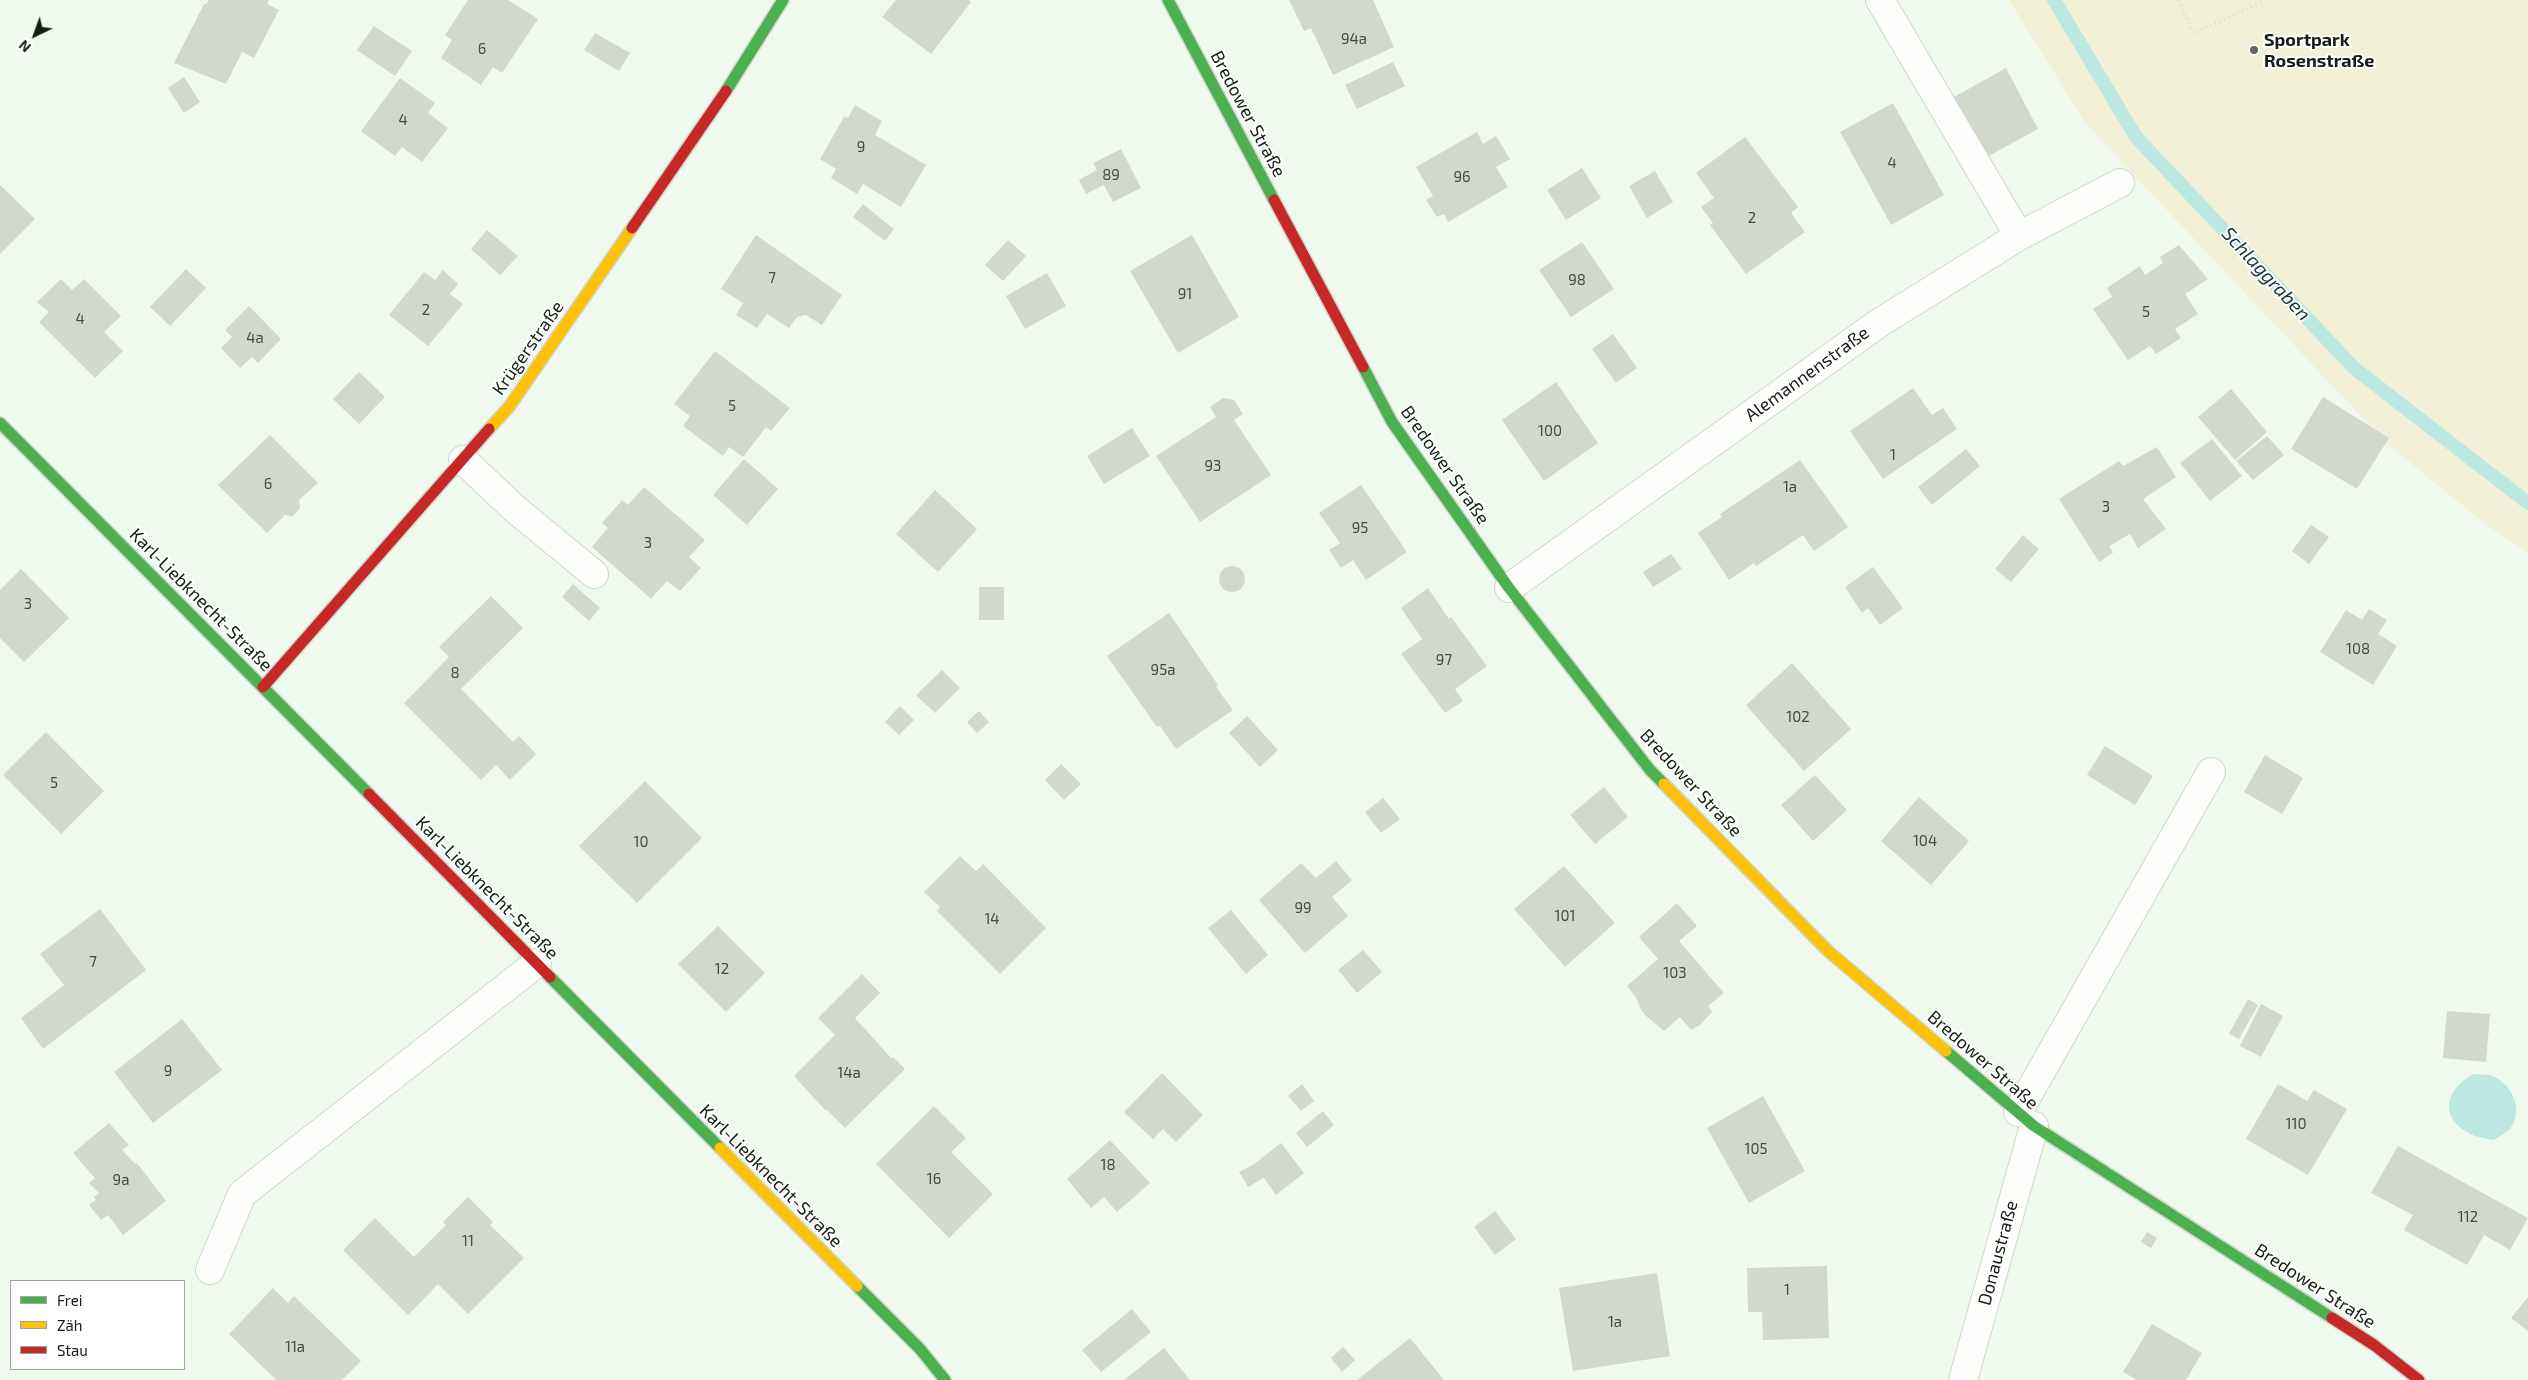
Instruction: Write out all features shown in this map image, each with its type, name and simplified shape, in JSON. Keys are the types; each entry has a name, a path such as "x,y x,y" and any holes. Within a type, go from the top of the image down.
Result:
{"street":[{"name":"Krügerstraße","path":"263,687 508,408 726,91 783,0"},
{"name":"Bredower Straße","path":"1168,0 1392,422 1509,588 1650,770 1828,951 2026,1119 2374,1345 2419,1380"},
{"path":"1880,0 2019,236"},
{"name":"Alemannenstraße","path":"1509,588 1879,323 2019,236 2120,183"},
{"name":"Karl-Liebknecht-Straße","path":"0,423 920,1349 945,1380"},
{"path":"463,460 515,509 594,574"},
{"name":"Donaustraße","path":"1963,1380 2026,1119 2211,772"},
{"path":"210,1270 242,1194 537,963"}],"path":[{"path":"2178,0 2194,33 2265,0"}],"shaded area":[{"path":"2009,0 2528,0 2528,552 2489,527 2385,442 2086,124"}],"water":[{"path":"2473,1074 2489,1075 2504,1083 2509,1089 2516,1105 2514,1121 2510,1129 2494,1140 2466,1132 2451,1115 2449,1105 2452,1094 2460,1084"}],"building":[{"path":"209,0 269,0 267,4 279,10 254,58 242,52 226,84 174,63 204,4"},
{"path":"468,0 508,0 538,19 502,73 493,67 481,85 441,58 452,40 445,35"},
{"path":"896,0 969,0 971,2 931,54 882,17"},
{"path":"1289,0 1373,0 1394,47 1333,75 1311,28 1304,31"},
{"path":"374,26 412,51 395,76 357,50"},
{"path":"595,33 630,53 619,71 584,50"},
{"path":"1393,62 1405,86 1357,109 1345,85"},
{"path":"2006,68 2038,129 1987,157 1954,97"},
{"path":"184,77 200,102 184,113 168,88"},
{"path":"400,78 435,103 428,113 448,128 422,162 402,147 395,156 361,131"},
{"path":"1893,103 1944,195 1891,225 1840,132"},
{"path":"855,105 882,121 875,135 926,165 901,207 863,184 857,194 831,178 836,169 820,159 844,117 848,118"},
{"path":"1477,132 1483,144 1496,136 1510,159 1496,167 1508,187 1448,222 1444,214 1437,217 1426,200 1433,196 1416,167"},
{"path":"1745,137 1798,207 1791,213 1805,232 1746,274 1710,225 1713,223 1701,207 1714,198 1696,173"},
{"path":"1121,149 1141,188 1113,202 1104,185 1086,194 1079,180 1097,170 1093,163"},
{"path":"1582,168 1601,198 1566,220 1547,190"},
{"path":"1655,171 1673,202 1647,218 1629,186"},
{"path":"0,185 35,219 0,254"},
{"path":"863,204 894,229 885,241 853,217"},
{"path":"487,230 518,256 500,275 471,249"},
{"path":"756,235 842,295 822,325 806,315 797,317 789,328 767,314 757,328 736,315 743,303 721,289"},
{"path":"1192,235 1239,317 1178,353 1130,271"},
{"path":"1008,240 1026,256 1003,281 985,265"},
{"path":"1582,242 1614,289 1571,317 1539,270"},
{"path":"2179,245 2208,279 2185,294 2198,314 2175,329 2181,338 2156,354 2150,346 2128,360 2093,309 2112,297 2107,288 2140,266 2145,275 2163,263 2160,257"},
{"path":"186,269 206,288 170,326 150,307"},
{"path":"443,270 458,284 450,294 463,304 428,346 389,315 424,272 435,280"},
{"path":"1047,273 1066,306 1025,329 1006,296"},
{"path":"61,279 72,290 84,279 121,316 104,332 123,351 95,378 39,322 49,312 37,302"},
{"path":"249,306 281,339 258,363 252,357 240,368 221,348 232,337 225,330"},
{"path":"1613,334 1637,368 1616,383 1592,349"},
{"path":"715,351 790,408 771,431 766,427 743,457 729,447 723,456 683,426 690,416 674,404"},
{"path":"359,372 385,397 359,424 333,399"},
{"path":"1556,382 1598,443 1544,481 1502,420"},
{"path":"1913,388 1932,415 1943,408 1957,429 1883,479 1850,431"},
{"path":"2231,389 2267,432 2235,460 2198,417"},
{"path":"2323,397 2389,438 2357,489 2291,449"},
{"path":"1223,398 1234,400 1243,414 1234,420 1271,475 1200,522 1156,456 1216,417 1210,407"},
{"path":"1132,428 1150,456 1104,484 1087,456"},
{"path":"270,435 318,483 299,500 300,508 293,516 285,515 267,533 218,485"},
{"path":"2267,436 2284,455 2253,480 2236,461"},
{"path":"2212,439 2242,476 2210,501 2180,463"},
{"path":"2157,447 2176,477 2143,499 2166,529 2138,548 2130,534 2109,546 2113,553 2099,562 2059,499 2119,461 2123,466"},
{"path":"1966,449 1980,466 1932,505 1918,487"},
{"path":"744,459 778,489 747,525 713,495"},
{"path":"1800,460 1848,527 1814,551 1803,535 1756,566 1754,563 1729,580 1698,533 1722,517 1720,514"},
{"path":"1361,485 1407,552 1366,580 1353,560 1341,568 1329,550 1340,543 1319,513"},
{"path":"644,487 705,540 689,557 701,568 680,591 667,581 651,599 592,547 608,528 602,523 622,500 628,505"},
{"path":"935,490 977,529 938,572 896,534"},
{"path":"2311,525 2329,537 2309,564 2292,551"},
{"path":"2023,535 2039,549 2011,582 1995,569"},
{"path":"1671,554 1682,569 1653,587 1643,572"},
{"path":"1232,566 1241,570 1245,579 1241,588 1232,592 1223,588 1219,579 1223,570"},
{"path":"1873,567 1903,608 1880,625 1868,608 1862,613 1845,587"},
{"path":"21,569 69,618 24,662 0,638 0,590"},
{"path":"573,584 600,608 589,621 562,597"},
{"path":"979,587 1004,587 1004,620 979,620"},
{"path":"1428,588 1449,619 1451,617 1487,666 1455,689 1463,701 1445,713 1401,654 1422,639 1401,608"},
{"path":"491,596 523,628 461,689 513,742 519,736 536,754 510,780 496,765 481,780 404,703 449,657 439,647"},
{"path":"2369,609 2387,620 2378,634 2397,646 2373,685 2320,652 2346,610 2362,620"},
{"path":"1169,613 1218,685 1216,687 1233,710 1176,749 1160,726 1157,727 1107,656"},
{"path":"1792,663 1851,729 1804,771 1746,705"},
{"path":"942,670 960,688 935,713 916,695"},
{"path":"900,706 914,720 899,735 885,722"},
{"path":"979,711 989,722 977,733 967,722"},
{"path":"1247,716 1278,750 1260,767 1229,733"},
{"path":"46,732 104,791 61,834 3,775"},
{"path":"2105,746 2153,776 2135,805 2087,775"},
{"path":"2265,755 2303,778 2282,814 2244,792"},
{"path":"1061,764 1081,784 1064,800 1045,780"},
{"path":"1815,775 1847,810 1813,841 1781,805"},
{"path":"645,781 702,838 637,903 579,846"},
{"path":"1604,787 1628,817 1595,844 1570,815"},
{"path":"1919,797 1969,841 1931,885 1881,841"},
{"path":"1383,798 1400,819 1381,833 1365,812"},
{"path":"960,856 976,871 983,864 1046,928 1000,974 937,911 940,907 924,892"},
{"path":"1336,861 1352,880 1332,897 1348,916 1305,953 1259,900 1301,863 1316,878"},
{"path":"1564,866 1615,923 1565,967 1514,909"},
{"path":"1677,903 1697,926 1679,941 1724,993 1708,1006 1712,1012 1700,1025 1691,1030 1680,1017 1664,1031 1645,1015 1637,999 1627,986 1658,959 1639,937"},
{"path":"100,909 146,970 43,1049 21,1018 64,985 40,954"},
{"path":"1231,910 1268,955 1246,974 1208,928"},
{"path":"718,926 765,973 726,1012 678,964"},
{"path":"1363,950 1382,972 1357,993 1338,970"},
{"path":"862,974 880,993 855,1018 892,1059 893,1057 905,1069 845,1128 826,1111 794,1076 835,1035 818,1018"},
{"path":"2248,999 2258,1005 2239,1039 2229,1034"},
{"path":"2261,1004 2283,1016 2261,1057 2240,1046"},
{"path":"2447,1011 2490,1014 2486,1062 2443,1058"},
{"path":"182,1019 222,1070 153,1123 114,1072"},
{"path":"1162,1073 1203,1115 1176,1142 1163,1129 1153,1139 1124,1112"},
{"path":"1302,1084 1314,1101 1301,1111 1288,1096"},
{"path":"2278,1084 2307,1101 2314,1090 2347,1109 2308,1175 2246,1139"},
{"path":"1763,1096 1805,1171 1749,1203 1707,1128"},
{"path":"934,1106 966,1138 951,1152 993,1194 949,1238 876,1164"},
{"path":"1323,1111 1334,1125 1307,1147 1296,1133"},
{"path":"109,1123 129,1145 122,1150 135,1164 137,1163 166,1201 123,1235 108,1215 101,1220 89,1205 96,1200 94,1197 99,1193 89,1183 95,1178 73,1153"},
{"path":"1110,1140 1150,1183 1117,1212 1104,1197 1091,1208 1067,1179"},
{"path":"1281,1143 1304,1173 1276,1195 1264,1178 1248,1187 1239,1172 1253,1165"},
{"path":"2398,1146 2528,1218 2510,1250 2484,1235 2467,1265 2404,1230 2413,1215 2371,1193"},
{"path":"468,1197 493,1222 490,1225 524,1258 468,1314 438,1284 408,1315 343,1250 375,1218 414,1257 446,1225 443,1222"},
{"path":"1495,1211 1516,1239 1495,1255 1474,1227"},
{"path":"2147,1232 2157,1238 2151,1248 2141,1242"},
{"path":"1827,1266 1829,1338 1763,1340 1762,1312 1748,1312 1747,1268"},
{"path":"1657,1273 1670,1356 1573,1371 1559,1288"},
{"path":"273,1288 288,1303 294,1296 361,1361 342,1380 276,1380 229,1334"},
{"path":"2528,1297 2528,1331 2511,1318"},
{"path":"1132,1309 1151,1332 1101,1372 1082,1350"},
{"path":"2152,1324 2202,1353 2186,1380 2137,1380 2123,1372"},
{"path":"1410,1338 1444,1380 1357,1380"},
{"path":"1343,1347 1355,1360 1342,1372 1331,1358"},
{"path":"1164,1348 1190,1380 1124,1380"}],"waterway":[{"name":"Schlaggraben","path":"2054,0 2136,137 2354,368 2528,503"}],"traffic: fast":[{"path":"726,91 783,0"},
{"path":"1168,0 1274,200"},
{"path":"1363,367 1392,422 1509,588 1650,770 1664,784"},
{"path":"0,423 369,794"},
{"path":"550,977 720,1148"},
{"path":"1946,1051 2034,1126 2332,1318"},
{"path":"857,1286 920,1349 945,1380"}],"traffic: slow":[{"path":"489,429 509,407 632,228"},
{"path":"1664,784 1828,951 1946,1051"},
{"path":"720,1148 857,1286"}],"traffic: jam":[{"path":"632,228 726,91"},
{"path":"1274,200 1363,367"},
{"path":"263,687 489,429"},
{"path":"369,794 550,977"},
{"path":"2332,1318 2374,1345 2419,1380"}],"place":[{"name":"Sportpark Rosenstraße","path":"2254,50"}]}
